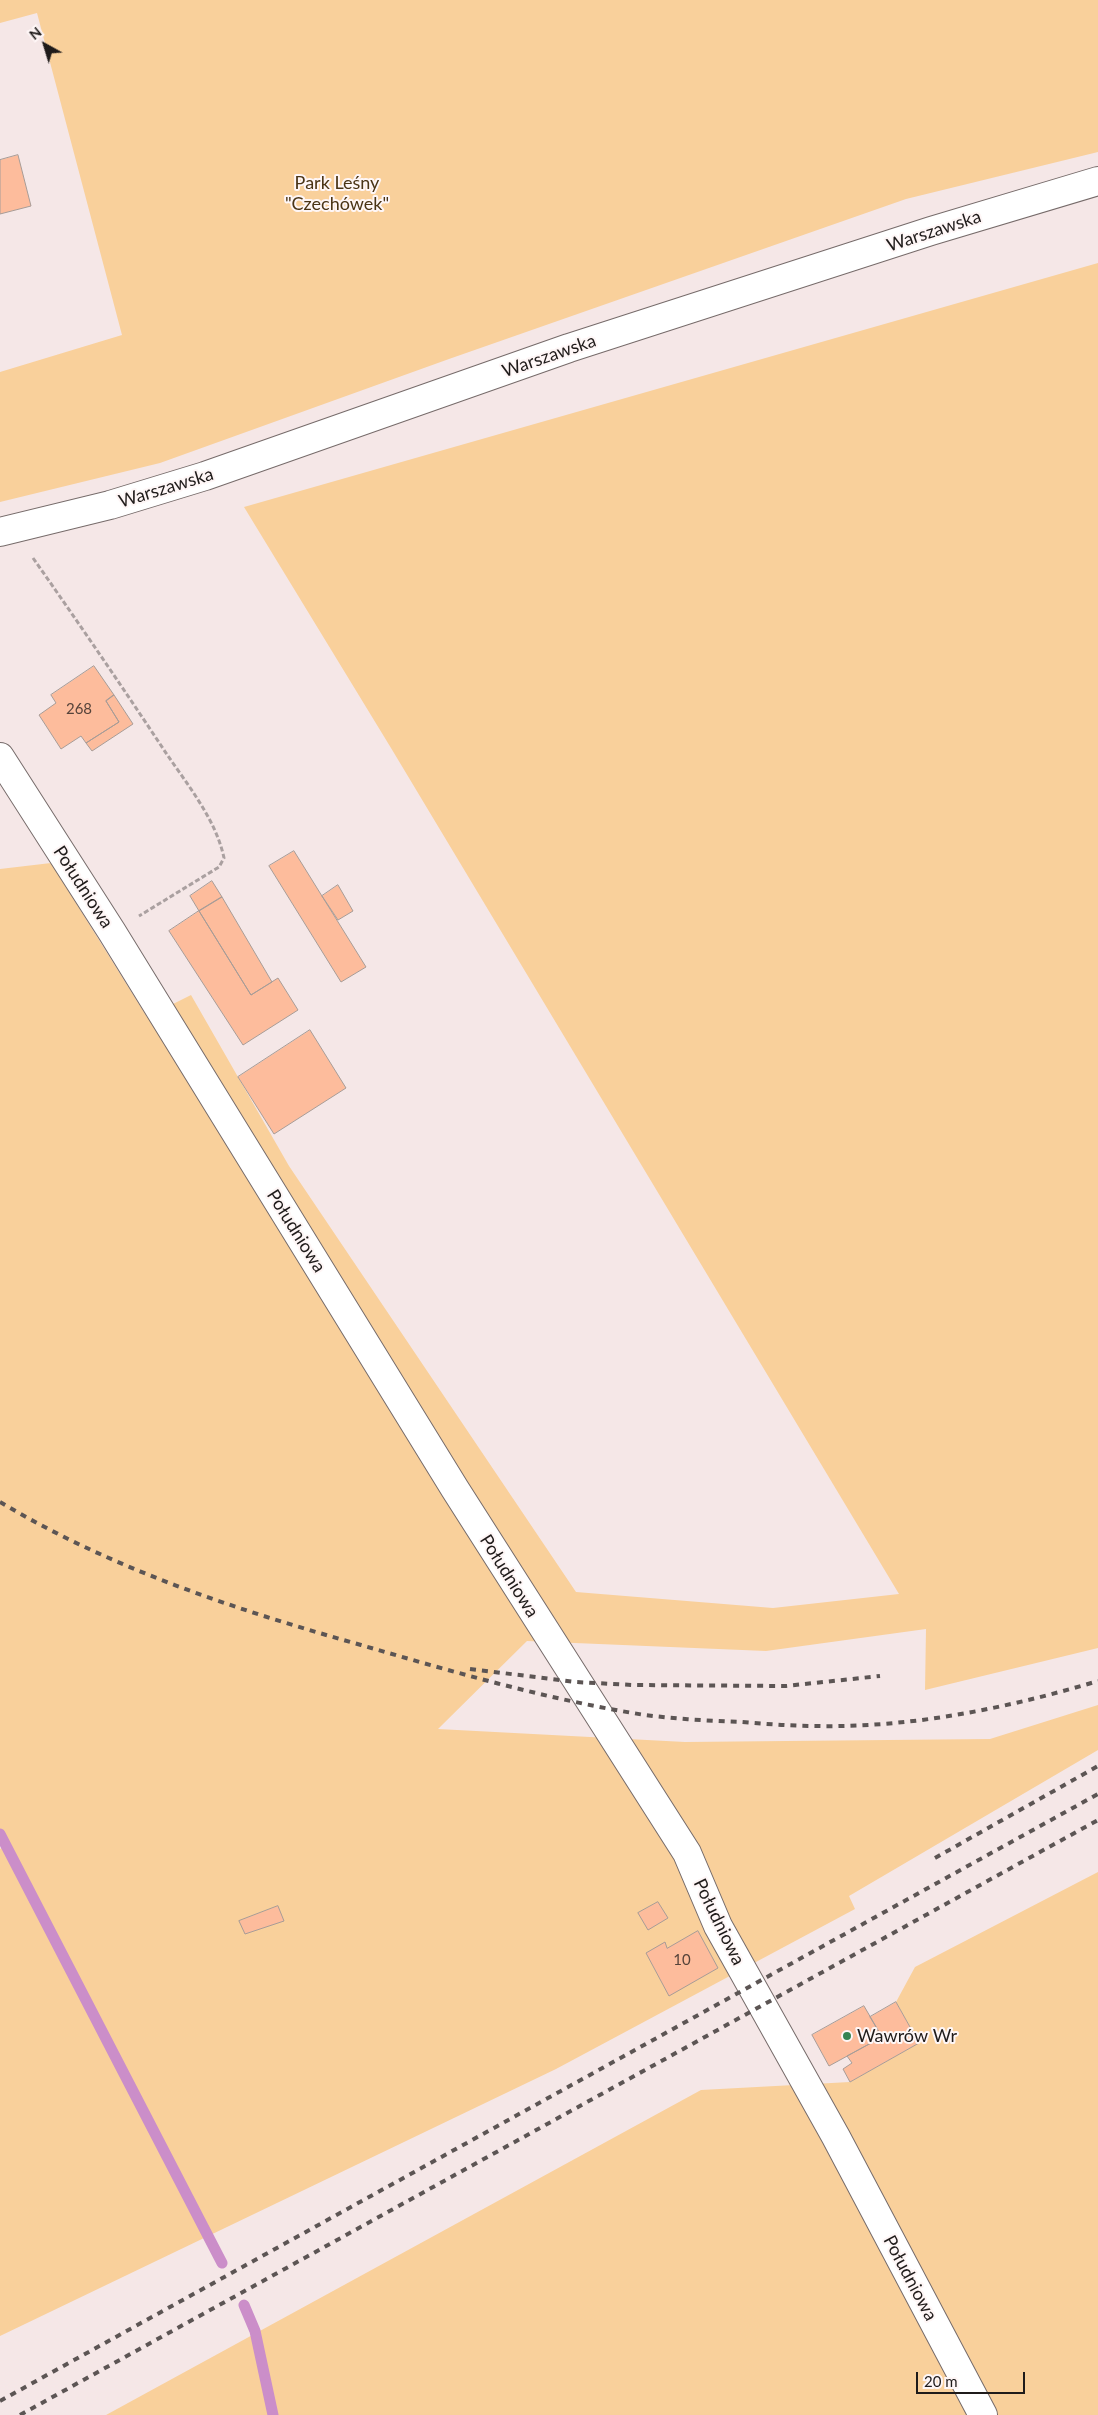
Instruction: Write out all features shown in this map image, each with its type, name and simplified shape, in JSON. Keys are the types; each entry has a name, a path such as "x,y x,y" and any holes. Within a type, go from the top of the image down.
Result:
{"street":[{"name":"Warszawska","path":"6,531 110,505 205,476 569,348 931,231 1098,181"},
{"name":"Południowa","path":"0,756 112,932 455,1489 687,1853 718,1926 836,2137 983,2415"}],"path":[{"path":"6,531 100,654 191,791 221,841 224,858 219,867 112,932"}],"green space":[{"name":"Park Leśny \"Czechówek\"","path":"0,0 1098,0 1098,152 906,199 449,359 160,463 0,502 0,372 122,335 37,13 0,23"},
{"path":"1098,263 1098,1648 925,1690 926,1629 766,1651 527,1641 438,1729 685,1742 990,1739 1098,1705 1098,1750 849,1896 855,1909 556,2069 0,2336 0,1849 6,1845 0,1834 0,869 51,863 147,1017 191,995 289,1166 576,1592 773,1608 899,1594 391,748 244,507"},
{"path":"1098,1872 1098,2415 106,2415 701,2090 850,2082 919,2043 896,2002 915,1967"}],"building":[{"path":"18,155 31,206 0,214 0,160"},
{"path":"94,666 114,695 106,701 119,722 86,743 81,736 61,749 39,715 56,703 51,695"},
{"path":"114,695 133,724 92,751 86,743 119,722 106,701"},
{"path":"294,851 366,967 341,982 269,866"},
{"path":"212,881 222,897 199,911 190,896"},
{"path":"338,885 353,911 338,920 322,896"},
{"path":"222,897 272,982 251,995 199,911"},
{"path":"199,911 251,995 278,978 298,1010 243,1045 169,931"},
{"path":"310,1030 346,1088 274,1134 238,1077"},
{"path":"658,1902 668,1918 648,1930 638,1913"},
{"path":"278,1906 284,1921 245,1934 239,1921"},
{"path":"698,1931 718,1968 669,1996 646,1953 665,1942 667,1948"},
{"path":"896,2002 919,2043 850,2082 843,2069 852,2063 847,2056 882,2037 870,2017"},
{"name":"Wawrów Wr","path":"864,2006 882,2037 829,2066 812,2035"}],"waterway":[{"path":"0,1834 222,2263"},
{"path":"244,2305 255,2331 273,2415"}],"railway":[{"path":"0,1502 86,1548 176,1586 222,1602 314,1632 502,1684 573,1702 645,1715 797,1726 887,1724 994,1708 1098,1681"},
{"path":"470,1669 576,1682 633,1685 786,1686 880,1676"},
{"path":"935,1858 1098,1766"},
{"path":"0,2401 1098,1794"},
{"path":"20,2415 1098,1820"}],"place":[{"name":"Wawrów Wr","path":"847,2036"}]}
